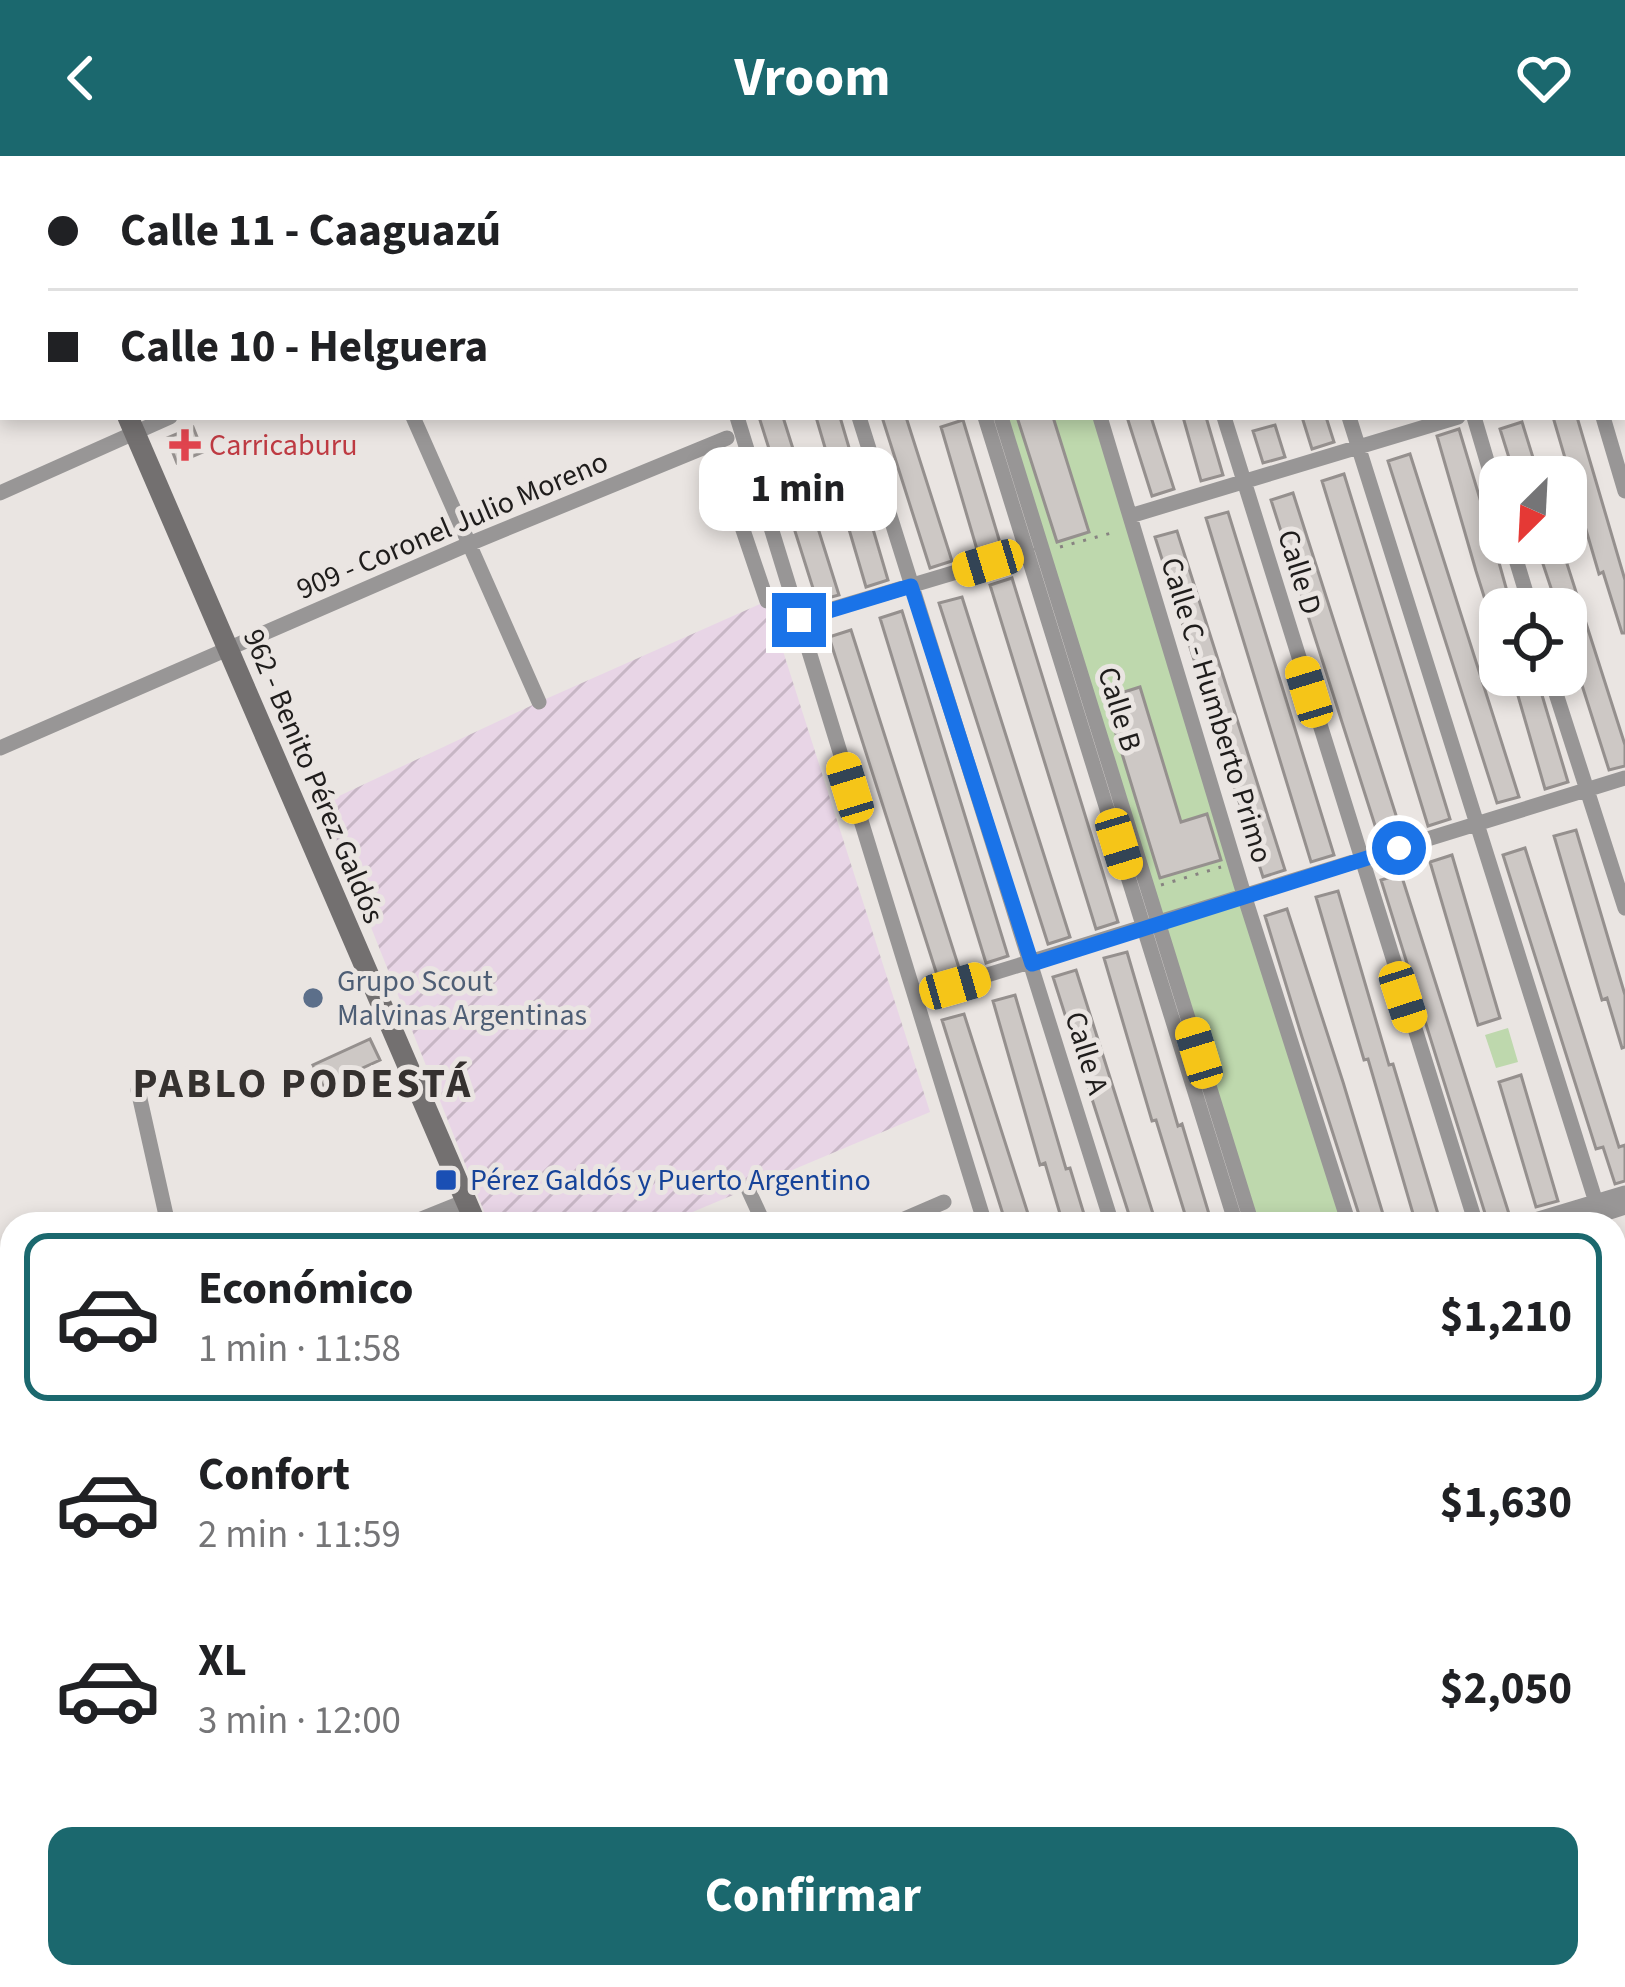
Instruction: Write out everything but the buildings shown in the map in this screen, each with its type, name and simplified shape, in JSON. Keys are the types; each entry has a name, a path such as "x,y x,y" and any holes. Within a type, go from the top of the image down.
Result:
{"main road":[{"name":"962 - Benito Pérez Galdós","path":"131,424 471,1212"}],"street":[{"path":"414,420 539,701"},
{"path":"738,420 981,1212"},
{"name":"Calle A","path":"860,420 1108,1212"},
{"name":"Calle B","path":"986,420 1148,889 1153,926 1233,1212"},
{"name":"Calle B","path":"1002,420 1035,552 1248,1212"},
{"name":"Calle C - Humberto Primo","path":"1101,420 1345,1212"},
{"name":"Calle D","path":"1225,420 1472,1212"},
{"path":"1350,420 1598,1208"},
{"path":"1132,521 1448,420"},
{"path":"1475,420 1486,456"},
{"path":"1604,420 1625,491"},
{"path":"0,493 131,424"},
{"name":"909 - Coronel Julio Moreno","path":"0,748 469,544 721,441 767,601"},
{"path":"799,620 1035,552"},
{"path":"1556,696 1625,908"},
{"path":"916,998 1625,778"},
{"path":"138,1090 165,1212"},
{"path":"748,1189 759,1212"},
{"path":"1592,1212 1625,1193"},
{"path":"439,1212 466,1201"},
{"path":"921,1212 944,1202"},
{"path":"1579,1212 1625,1207"}],"path":[{"path":"1035,552 1132,521"},
{"path":"1148,889 1234,863"}],"shaded area":[{"path":"767,601 930,1112 692,1212 484,1212 322,804"}],"green space":[{"path":"1002,420 1101,420 1345,1212 1248,1212"},
{"path":"1508,1028 1518,1062 1496,1068 1485,1035"}],"place":[{"name":"Carricaburu","path":"185,445"},
{"name":"Grupo Scout Malvinas Argentinas","path":"313,998"},
{"name":"Pérez Galdós y Puerto Argentino","path":"446,1180"}],"district":[{"name":"PABLO PODESTÁ","path":"303,1082"}],"route":[{"path":"799,620 911,586 1032,964 1399,848"}]}
